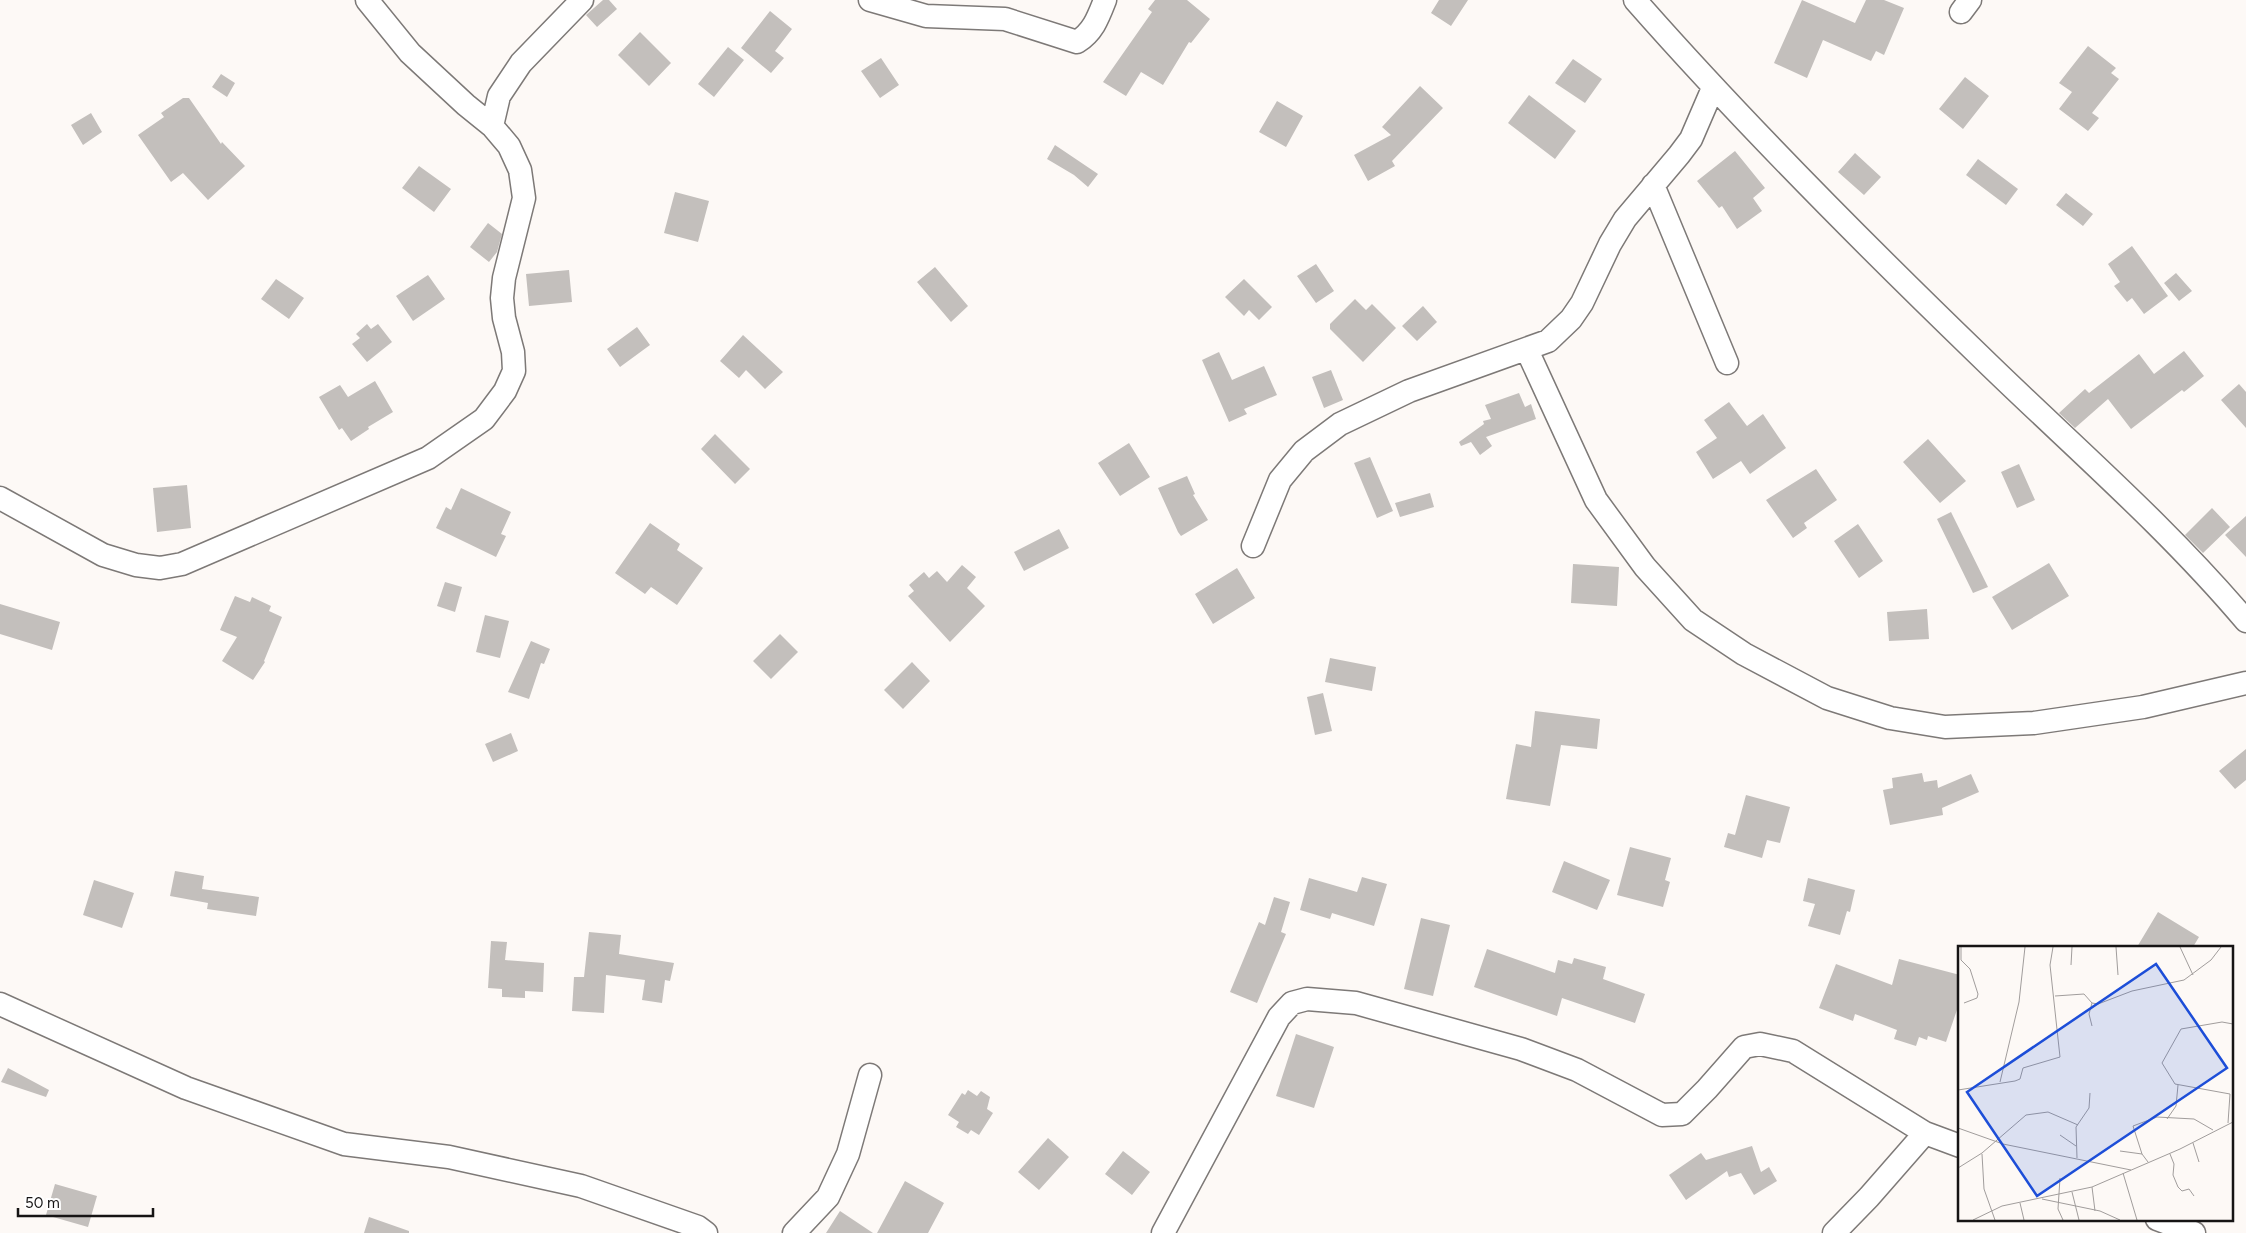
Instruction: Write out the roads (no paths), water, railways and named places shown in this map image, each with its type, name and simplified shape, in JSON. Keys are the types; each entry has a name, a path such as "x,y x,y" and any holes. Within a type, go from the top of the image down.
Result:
{"street":[{"path":"0,498 103,555 136,565 160,568 182,564 428,458 484,419 505,391 514,371 513,352 504,318 502,298 504,278 524,198 520,170 509,146 492,126 466,105 410,53 367,0"},
{"path":"492,126 500,96 521,63 582,0"},
{"path":"870,0 926,16 1005,19 1077,42 1088,35 1098,18 1105,0"},
{"path":"1635,0 1713,88 1979,355 2140,508 2246,621"},
{"path":"1253,546 1280,480 1304,452 1340,424 1409,391 1548,341 1571,318 1582,303 1610,244 1625,219 1652,185 1679,156 1691,139 1713,88"},
{"path":"466,105 500,96"},
{"path":"1652,185 1727,362"},
{"path":"1527,350 1566,431 1596,500 1645,567 1693,620 1744,654 1827,698 1890,718 1945,727 2034,723 2143,707 2246,683"},
{"path":"1163,1233 1279,1017 1292,1003 1307,999 1356,1003 1521,1049 1577,1070 1662,1115 1682,1114 1744,1047 1760,1044 1793,1050 1925,1133 1958,1145"},
{"path":"0,1004 186,1088 344,1144 449,1157 581,1186 698,1227 706,1233"},
{"path":"794,1233 828,1197 848,1154 870,1075"},
{"path":"1834,1233 1869,1198 1925,1133"},
{"path":"2160,1220 2194,1233"}]}
